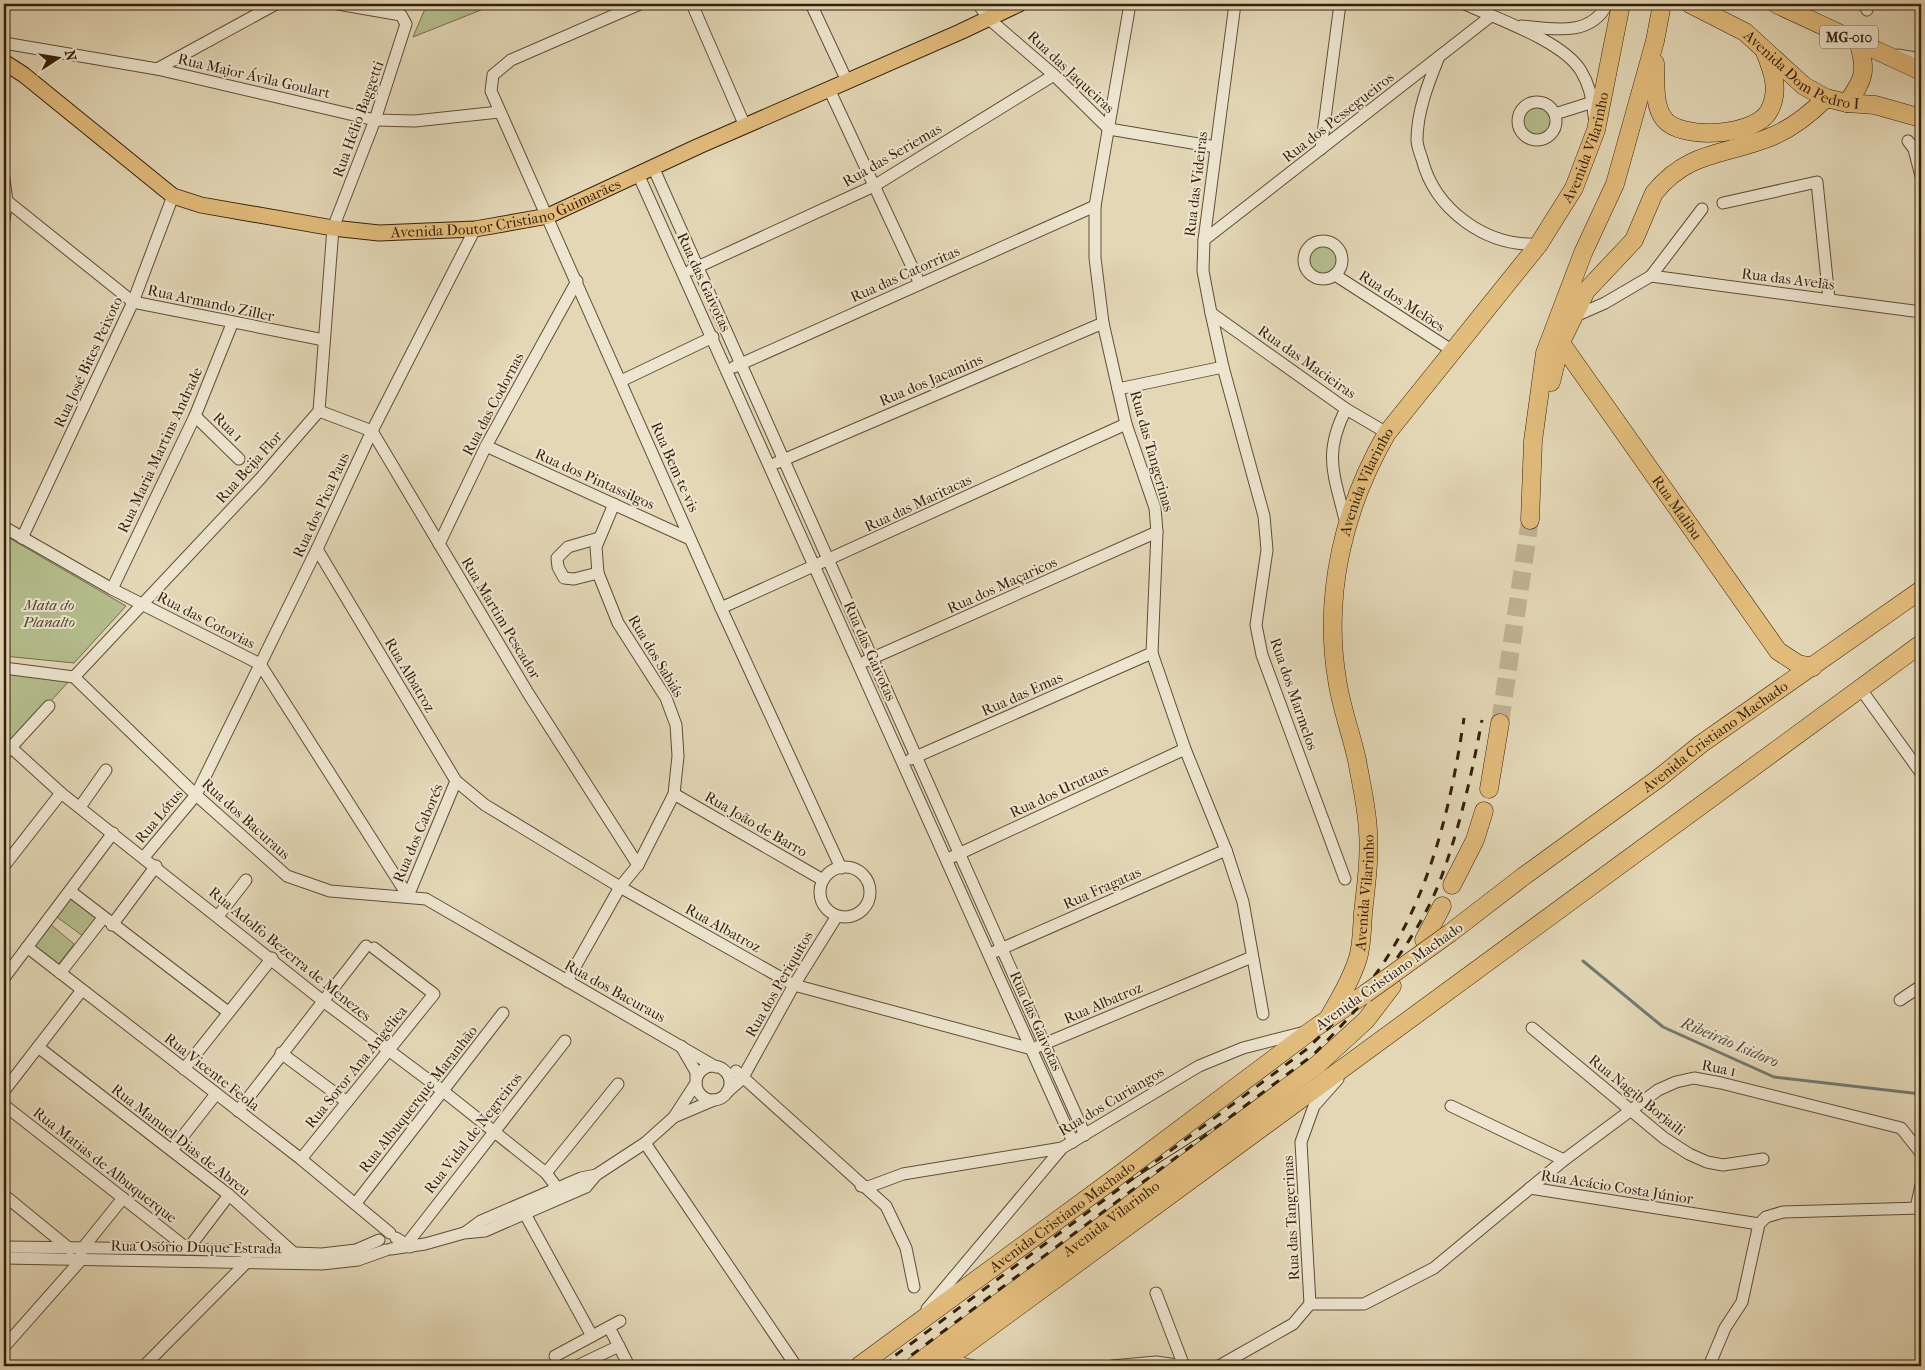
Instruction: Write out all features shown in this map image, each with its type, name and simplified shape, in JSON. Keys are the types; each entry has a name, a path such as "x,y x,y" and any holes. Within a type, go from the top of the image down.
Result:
{"highway":[{"name":"Avenida Vilarinho","path":"1328,1019 1347,986 1358,958 1367,879 1368,831 1357,760 1337,679 1336,664 1333,602 1340,549 1346,524 1369,468 1387,433 1453,351 1522,253 1539,244 1556,220 1574,188 1596,130 1621,4"},
{"path":"1530,520 1534,441 1537,420 1546,404 1557,337 1583,254 1615,184 1655,41 1662,4"},
{"name":"Avenida Dom Pedro I","path":"1690,4 1721,18 1745,32 1764,47 1804,86 1826,98 1847,103 1875,105 1921,118"},
{"name":"MG-010","path":"1776,4 1880,51 1921,72"},
{"path":"1655,41 1656,84 1662,117 1668,124 1692,134 1747,127 1759,122 1769,112 1775,92 1774,74 1764,47"},
{"path":"1847,103 1860,85 1864,73 1864,60 1858,41"},
{"path":"1557,337 1573,317 1586,291 1634,240 1654,194 1673,173 1708,154 1780,133 1808,116 1826,98"},
{"name":"Rua Malibu","path":"1557,337 1778,651 1798,664 1813,667"},
{"name":"Avenida Cristiano Machado","path":"859,1366 1115,1178 1312,1030 1450,933 1701,744 1921,590"},
{"path":"942,1363 1921,644"},
{"path":"1489,789 1500,723"},
{"path":"1452,885 1475,840 1484,811"},
{"path":"1424,940 1442,906"},
{"name":"Avenida Vilarinho","path":"914,1366 1318,1065 1366,1020 1392,986"}],"main road":[{"name":"Avenida Doutor Cristiano Guimarães","path":"4,62 24,75 174,196 201,205 334,228 379,233 475,229 548,216 653,167 1019,4"}],"street":[{"path":"157,69 276,4"},
{"name":"Rua Hélio Baggetti","path":"334,228 375,120 405,30 405,19 396,14 338,4"},
{"name":"Rua Bem-te-vis","path":"640,4 511,60 493,75 491,91 721,608 841,868"},
{"path":"692,4 745,126"},
{"path":"810,4 847,81"},
{"name":"Rua das Jaqueiras","path":"978,4 989,19 1054,75 1109,129"},
{"name":"Rua das Tangerinas","path":"1130,4 1095,206 1095,258 1103,323 1126,424 1155,508 1157,532 1152,653 1184,749 1226,850 1243,902 1263,1014"},
{"name":"Rua das Videiras","path":"1224,368 1203,271 1204,240 1235,4"},
{"path":"1321,149 1340,4"},
{"path":"1465,4 1517,26 1566,54 1581,71 1593,102 1596,130"},
{"path":"1517,26 1557,30 1581,28 1602,14 1607,4"},
{"name":"Rua dos Pessegueiros","path":"1204,240 1491,16"},
{"name":"Rua Major Ávila Goulart","path":"4,43 157,69 375,120 415,121 499,112"},
{"path":"1880,51 1921,59"},
{"path":"1438,59 1420,114 1417,141 1426,175 1442,201 1462,220 1522,253"},
{"name":"Rua das Seriemas","path":"683,274 874,186 1054,75"},
{"path":"829,89 920,284"},
{"path":"1555,114 1593,102"},
{"path":"1109,129 1216,147"},
{"path":"1908,141 1916,155 1921,176"},
{"name":"Rua das Gaivotas","path":"653,167 1085,1135"},
{"name":"Rua das Gaivotas","path":"638,174 728,370 1073,1142"},
{"path":"4,179 7,201 4,220"},
{"path":"1723,203 1817,182 1829,299"},
{"name":"Rua José Bites Peixoto","path":"22,538 133,302 174,196"},
{"name":"Rua Armando Ziller","path":"7,201 133,302 232,324 324,340"},
{"name":"Rua das Catorritas","path":"728,370 1095,206"},
{"path":"1573,317 1605,303 1651,276 1702,210"},
{"path":"334,228 319,411 372,431"},
{"name":"Rua dos Pica Paus","path":"196,795 317,550 372,431 475,229"},
{"name":"Rua dos Melões","path":"1335,275 1453,351"},
{"name":"Rua das Avelãs","path":"1651,276 1921,312"},
{"name":"Rua das Codornas","path":"439,544 486,446 577,282"},
{"name":"Rua das Macieiras","path":"1211,313 1346,409 1387,433"},
{"name":"Rua dos Jacamins","path":"771,466 1103,323"},
{"name":"Rua Maria Martins Andrade","path":"112,589 195,416 232,324"},
{"path":"621,380 713,337"},
{"path":"1118,389 1224,368"},
{"name":"Rua dos Marmelos","path":"1224,368 1264,516 1267,550 1256,626 1262,655 1345,879"},
{"path":"1346,409 1336,430 1332,461 1346,524"},
{"name":"Rua Beija Flor","path":"74,677 260,479 319,411"},
{"name":"Rua 1","path":"195,416 240,459"},
{"name":"Rua das Maritacas","path":"721,608 1126,424"},
{"name":"Rua Martim Pescador","path":"372,431 528,693 638,865"},
{"name":"Rua dos Pintassilgos","path":"486,446 690,539"},
{"name":"Rua dos Sabiás","path":"567,981 620,887 638,865 674,794 678,756 676,725 666,698 618,623 598,573 596,547 614,504"},
{"name":"Rua das Cotovias","path":"4,527 112,589 260,664 408,896"},
{"name":"Rua dos Maçaricos","path":"859,664 1157,532"},
{"path":"598,573 574,579 564,578 558,567 557,558 568,547 599,538"},
{"name":"Rua Albatroz","path":"317,550 456,781 485,805 620,887 794,985 1032,1049 1252,957"},
{"path":"1905,601 1921,582"},
{"name":"Rua das Emas","path":"904,762 1152,653"},
{"path":"4,668 74,677"},
{"name":"Rua dos Bacuraus","path":"74,677 196,795 287,876 330,891 408,896 426,900 681,1045 734,1071 861,1186 886,1206 906,1248 914,1287"},
{"path":"1860,688 1921,772"},
{"path":"6,748 49,706"},
{"name":"Rua Adolfo Bezerra de Menezes","path":"6,748 272,958 323,1001 443,1091 546,1173 558,1189"},
{"name":"Rua dos Urutaus","path":"947,859 1184,749"},
{"path":"80,807 106,770"},
{"name":"Rua dos Caborés","path":"408,896 456,781"},
{"path":"4,866 61,792"},
{"name":"Rua João de Barro","path":"674,794 823,880"},
{"name":"Rua Lótus","path":"144,857 196,795"},
{"path":"4,978 113,832"},
{"name":"Rua Fragatas","path":"990,954 1226,850"},
{"path":"60,973 156,866"},
{"path":"841,868 852,868 861,873 869,885 870,895 867,905 857,915 837,916 828,911 821,900 820,890 823,880 831,872 841,868"},
{"path":"218,916 246,880"},
{"path":"70,891 228,1012"},
{"name":"Rua dos Periquitos","path":"714,1100 722,1098 728,1092 734,1071 794,985 837,916"},
{"name":"Rua Vicente Feola","path":"27,947 356,1203 378,1222 387,1241"},
{"name":"Rua Soror Ana Angélica","path":"301,1160 434,994 370,947 323,1001"},
{"path":"184,1069 272,958"},
{"path":"1900,1000 1921,986"},
{"path":"4,1091 82,990"},
{"path":"238,1111 323,1001"},
{"name":"Rua Albuquerque Maranhão","path":"356,1203 503,1013"},
{"name":"Rua Nagib Borjaili","path":"1532,1028 1664,1138 1707,1162 1722,1165 1763,1159"},
{"name":"Rua dos Curiangos","path":"861,1186 868,1187 903,1174 1062,1148 1199,1066 1220,1056 1312,1030"},
{"name":"Rua Vidal de Negreiros","path":"408,1246 493,1131 565,1041"},
{"path":"681,1045 696,1072 696,1081 700,1094 714,1100"},
{"name":"Rua Manuel Dias de Abreu","path":"38,1047 229,1196 295,1258"},
{"path":"281,1053 347,1102"},
{"name":"Rua das Tangerinas","path":"1310,1304 1301,1142 1314,1106 1356,1059"},
{"path":"696,1081 705,1068 734,1071 728,1092"},
{"name":"Rua 1","path":"1530,1188 1564,1160 1658,1090 1676,1082 1694,1078 1901,1128 1921,1153"},
{"name":"Rua Osório Duque Estrada","path":"4,1247 78,1251 188,1261 246,1257 295,1258 356,1250 387,1241 408,1246 464,1233 485,1231 586,1187 596,1176 645,1143 674,1117 696,1081"},
{"path":"546,1173 618,1084"},
{"path":"172,1150 216,1094"},
{"name":"Rua Osório Duque Estrada","path":"674,1117 714,1100"},
{"name":"Rua Matias de Albuquerque","path":"4,1105 188,1249"},
{"path":"1451,1106 1564,1160"},
{"path":"645,1143 796,1366"},
{"path":"910,1328 1062,1148"},
{"name":"Rua Osório Duque Estrada","path":"464,1233 481,1221 581,1178 596,1176"},
{"path":"1709,1366 1725,1328 1742,1302 1759,1224 1766,1217 1783,1212 1918,1208 1921,1185"},
{"name":"Rua Acácio Costa Júnior","path":"1310,1304 1364,1304 1434,1268 1530,1188 1759,1224"},
{"path":"188,1261 188,1249 229,1196"},
{"path":"4,1348 78,1251 123,1198"},
{"path":"5,1200 78,1251"},
{"path":"525,1214 592,1336"},
{"name":"Rua Osório Duque Estrada","path":"4,1258 78,1251 188,1249 246,1257"},
{"path":"144,1366 246,1257"},
{"path":"1112,1366 1156,1362 1184,1366 1156,1292"},
{"path":"1219,1366 1293,1324 1310,1304"},
{"path":"555,1356 615,1324 619,1346 629,1366"},
{"path":"577,1366 619,1346"},
{"path":"942,1363 974,1366"}],"green space":[{"path":"427,4 496,4 413,37"},
{"path":"1537,106 1548,110 1552,121 1548,132 1537,136 1526,132 1522,121 1526,110"},
{"path":"1323,246 1334,250 1338,261 1334,272 1323,276 1312,272 1308,261 1312,250"},
{"name":"Mata do Planalto","path":"4,535 126,606 74,663 4,656"},
{"path":"4,672 70,680 10,746 4,741"},
{"path":"70,895 98,918 83,936 54,915"},
{"path":"49,923 74,944 57,966 31,946"}],"waterway":[{"name":"Ribeirão Isidoro","path":"1583,961 1663,1027 1774,1077 1921,1094"}],"tunnel":[{"path":"1500,723 1530,520"}],"tram line":[{"path":"1132,1180 1212,1129"},
{"path":"882,1366 891,1359"}],"railway":[{"path":"881,1366 1307,1049 1348,1009 1383,964 1402,932 1418,899 1442,827 1451,791 1464,718"},
{"path":"897,1366 1313,1055 1350,1016 1369,995 1403,950 1431,902 1448,859 1460,820 1482,720"}]}
